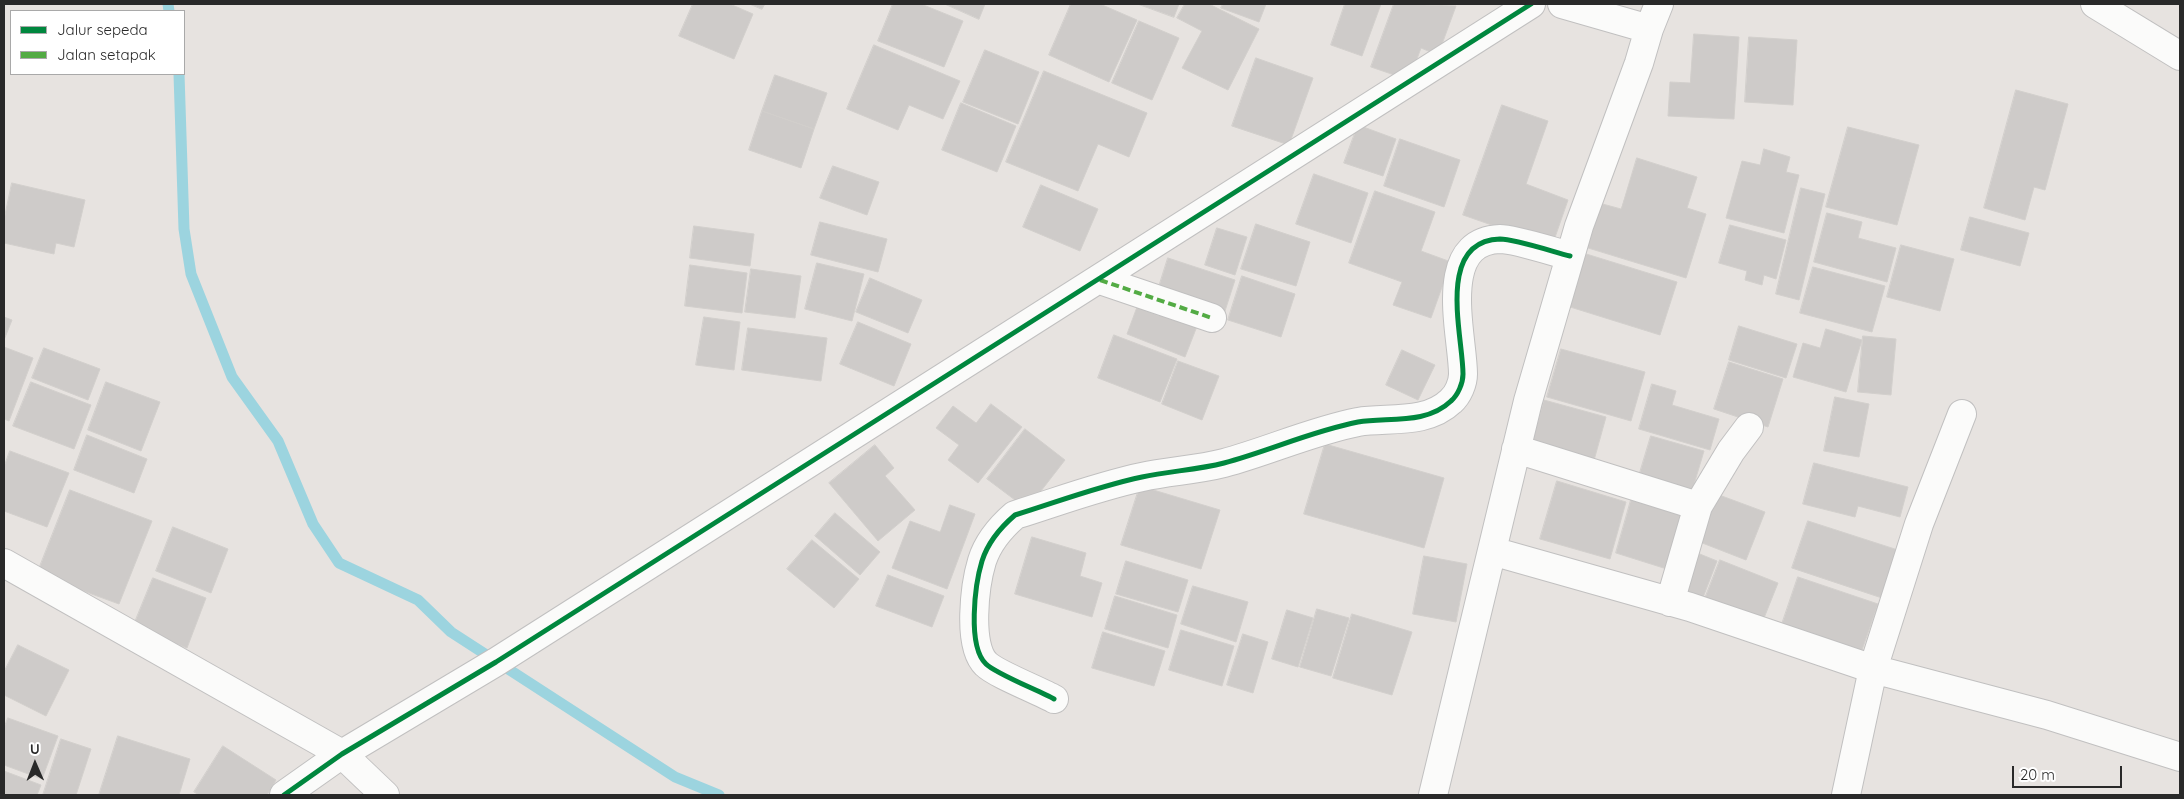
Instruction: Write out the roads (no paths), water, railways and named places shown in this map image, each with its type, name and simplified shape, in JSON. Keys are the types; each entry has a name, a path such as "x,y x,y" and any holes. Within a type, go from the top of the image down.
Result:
{"street":[{"path":"284,795 342,754 496,662 1100,280 1531,4"},
{"path":"1562,4 1649,29"},
{"path":"1433,795 1528,401 1570,256 1659,4"},
{"path":"2096,4 2180,56"},
{"path":"1054,699 986,665 976,650 974,611 982,561 999,528 1015,515 1140,477 1223,463 1348,424 1377,419 1414,419 1442,408 1452,400 1459,389 1463,375 1457,328 1458,276 1468,254 1484,242 1501,239 1570,256"},
{"path":"1100,280 1212,318"},
{"path":"1846,795 1873,669 1919,524 1962,414"},
{"path":"1670,602 1698,506 1731,451 1749,427"},
{"path":"1516,449 1698,506"},
{"path":"1492,551 1670,602 1873,669 2047,715 2180,757"},
{"path":"4,563 342,754 385,795"}],"waterway":[{"path":"168,4 169,10"},
{"path":"179,75 184,229 191,274 232,377 278,441 313,524 339,563 418,600 451,632 675,777 719,795"}]}
